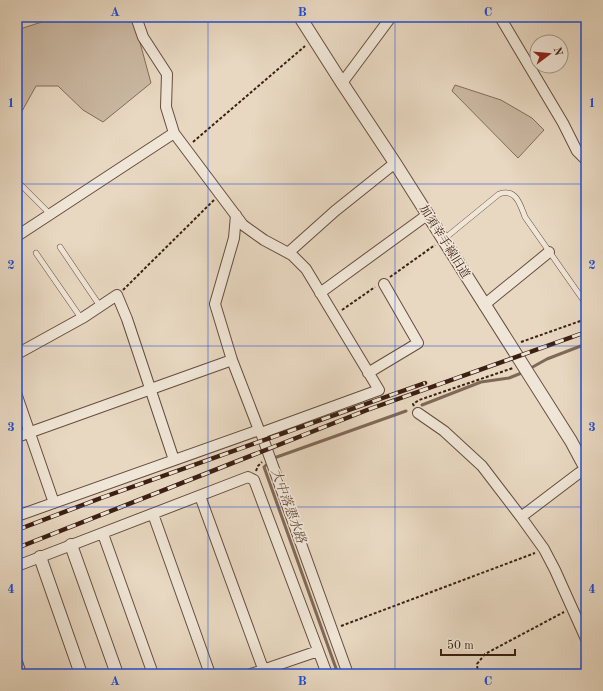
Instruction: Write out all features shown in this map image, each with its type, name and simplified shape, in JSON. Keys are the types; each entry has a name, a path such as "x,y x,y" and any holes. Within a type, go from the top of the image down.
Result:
{"street":[{"path":"17,516 174,460 260,432 379,390 306,269 292,255 264,240 244,225 174,133 166,107 167,74 143,37 136,17"},
{"name":"加須幸手線旧道","path":"300,17 342,84 395,163 571,441 586,469"},
{"path":"342,84 391,17"},
{"path":"500,17 563,123 577,151 586,160"},
{"path":"17,236 174,133"},
{"path":"288,253 335,211 395,163"},
{"path":"236,215 234,238 214,304 232,360 260,432 348,674"},
{"path":"320,293 427,215"},
{"path":"484,305 549,252"},
{"path":"368,373 418,343 384,284"},
{"path":"17,354 81,318 117,295 127,319 174,460"},
{"path":"17,437 232,360"},
{"path":"17,396 54,503"},
{"path":"418,413 444,431 482,466 522,518 544,549 586,639"},
{"path":"522,518 586,469"},
{"path":"17,566 248,477 254,480 327,674"},
{"path":"200,496 264,672"},
{"path":"153,514 210,674"},
{"path":"103,534 153,674"},
{"path":"71,545 117,674"},
{"path":"40,557 81,674"},
{"path":"250,674 264,672 318,651"},
{"path":"17,662 21,674"}],"lane":[{"path":"17,181 50,214"},
{"path":"443,240 499,194 509,192 514,195 522,208 525,217 586,304"},
{"path":"60,247 100,306"},
{"path":"36,253 81,318"}],"path":[{"path":"186,148 314,38"},
{"path":"117,295 220,193"},
{"path":"517,344 586,319"},
{"path":"418,413 413,404 420,400 522,365"},
{"path":"332,629 544,549"},
{"path":"478,674 478,664 485,654 572,607"}],"shaded area":[{"path":"57,17 133,17 151,83 103,122 83,110 58,86 36,86 21,113 17,115 17,30"},
{"path":"455,85 501,100 532,118 544,130 518,158 452,91"}],"waterway":[{"name":"大中落悪水路","path":"529,369 547,359 586,344"},
{"name":"大中落悪水路","path":"422,405 481,382 509,378 524,372"},
{"name":"大中落悪水路","path":"338,674 264,467 274,458 406,411"}],"railway":[{"path":"17,548 367,410 586,332"},
{"path":"17,530 101,498 425,383"}]}
